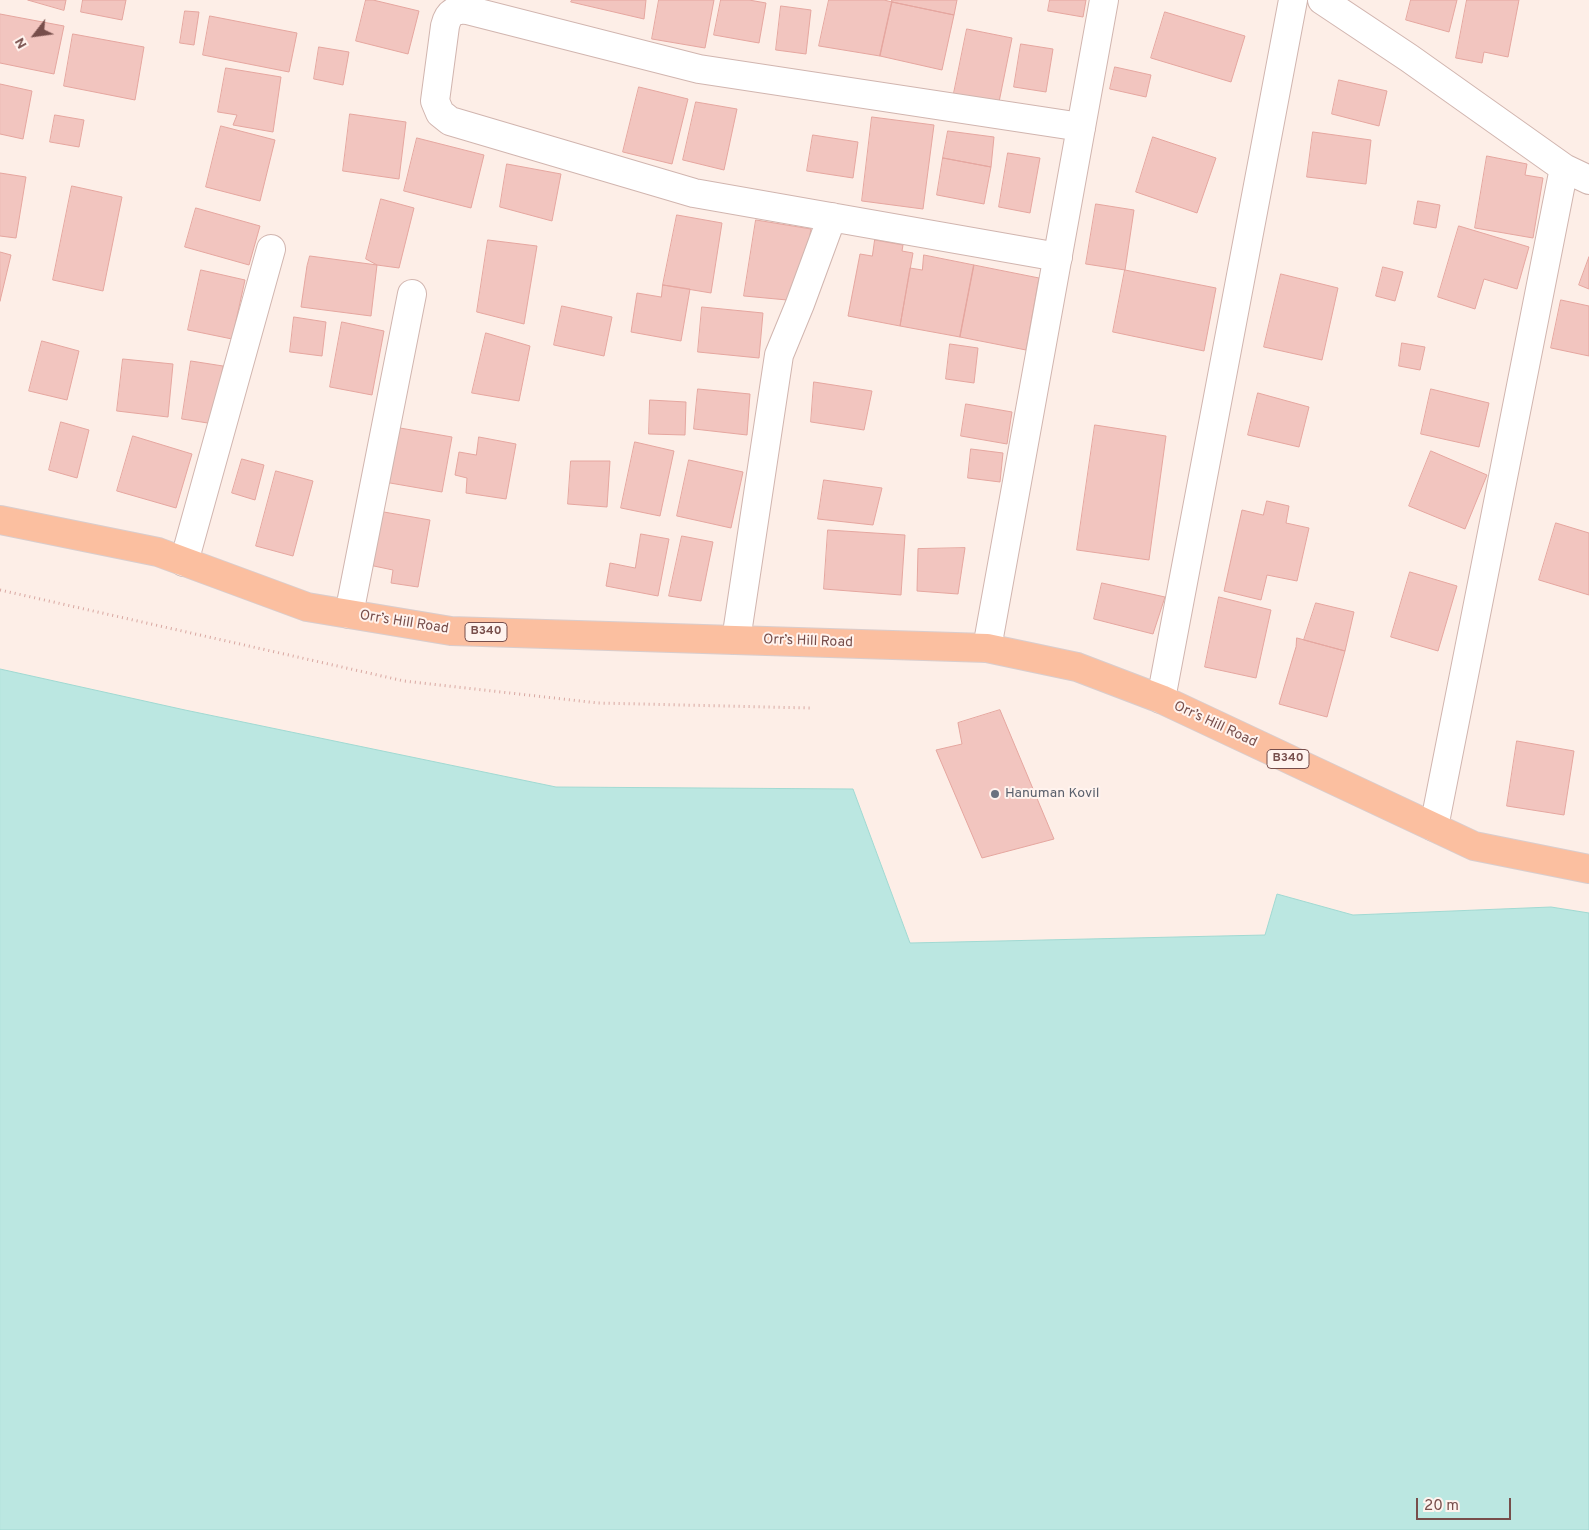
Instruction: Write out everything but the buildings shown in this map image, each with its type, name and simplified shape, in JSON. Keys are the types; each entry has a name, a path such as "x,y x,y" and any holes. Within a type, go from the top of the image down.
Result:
{"main road":[{"name":"Orr’s Hill Road","path":"0,520 158,552 307,607 451,631 987,648 1077,667 1161,699 1474,846 1589,869"}],"street":[{"path":"987,648 1104,0"},
{"path":"1161,699 1293,0"},
{"path":"1322,0 1409,58 1564,168 1589,180"},
{"path":"1058,257 694,193 450,121 440,113 435,101 447,19 451,12 467,10 699,69 1081,127"},
{"path":"1434,827 1564,168"},
{"path":"736,640 779,355 832,217"},
{"path":"184,562 271,249"},
{"path":"349,614 412,294"}],"path":[{"path":"0,590 404,681 598,703 810,708"}],"water":[{"path":"0,669 185,710 556,787 853,789 910,943 1265,935 1277,894 1353,915 1551,907 1589,913 1589,1530 0,1530"}],"place":[{"name":"Hanuman Kovil","path":"995,794"}]}
